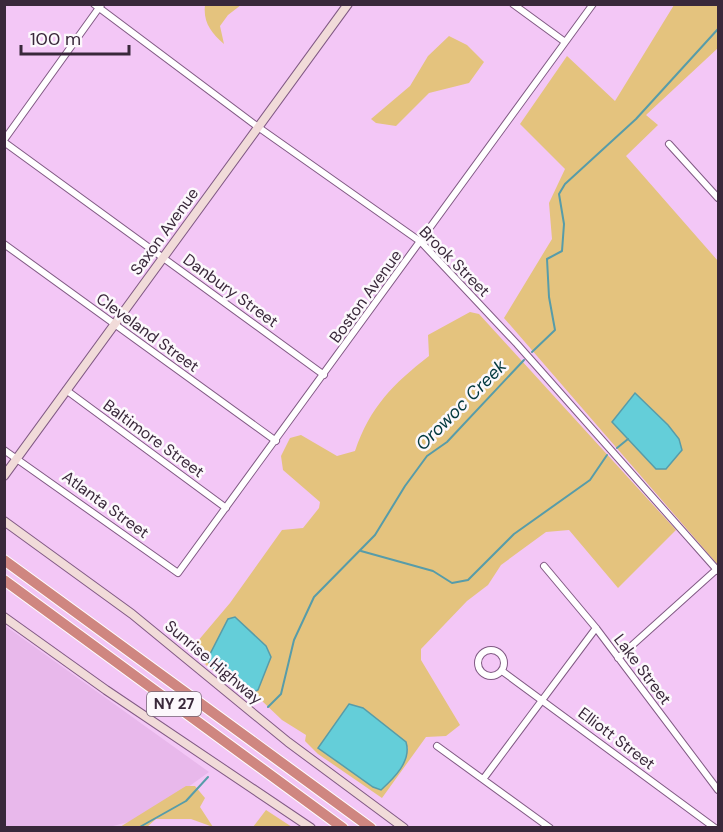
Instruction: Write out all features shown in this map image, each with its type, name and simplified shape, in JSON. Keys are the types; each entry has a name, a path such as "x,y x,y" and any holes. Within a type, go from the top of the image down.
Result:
{"highway":[{"name":"NY 27","path":"4,560 371,828"},
{"name":"NY 27","path":"4,580 343,828"}],"main road":[{"name":"Saxon Avenue","path":"4,476 348,4"},
{"name":"Sunrise Highway","path":"4,520 149,627 288,742 404,828"},
{"path":"4,616 106,690 311,828"}],"street":[{"path":"513,4 565,42"},
{"name":"Boston Avenue","path":"178,573 593,4"},
{"name":"Brook Street","path":"98,6 258,127 421,242 517,344 718,570"},
{"path":"4,141 98,6"},
{"name":"Danbury Street","path":"4,141 324,375"},
{"path":"669,144 718,198"},
{"name":"Cleveland Street","path":"4,244 276,441"},
{"name":"Baltimore Street","path":"66,390 226,508"},
{"name":"Atlanta Street","path":"4,450 178,573"},
{"name":"Lake Street","path":"544,566 596,628 718,790"},
{"path":"618,658 718,570"},
{"path":"484,778 596,628"},
{"name":"Elliott Street","path":"488,650 496,650 502,655 505,663 502,671 495,676 481,671 478,663 481,655 488,650"},
{"name":"Elliott Street","path":"502,671 715,828"},
{"path":"437,746 550,828"}],"shaded area":[{"path":"205,5 241,5 228,15 220,26 224,44 209,27 205,17"},
{"path":"674,5 718,5 718,48 646,115 658,125 626,156 718,261 718,565 504,318 552,239 549,203 565,169 520,124 567,56 615,101","holes":["635,393 668,425 612,422"]},
{"path":"449,36 467,45 484,62 469,83 429,93 396,126 376,123 371,119 410,86 428,56"},
{"path":"470,312 479,314 676,530 618,588 569,530 546,532 501,565 488,585 467,601 421,649 421,660 460,725 446,736 426,737 382,798 318,754 305,741 306,735 282,720 261,700 247,697 206,665 195,650 197,642 230,603 282,530 303,528 319,508 320,502 283,470 281,456 290,438 301,435 337,456 355,451 368,422 384,398 404,376 429,356 428,335","holes":["403,740 408,748 396,774 373,787 318,748"]},
{"path":"635,393 679,439 682,450 666,469 656,469 612,422"},
{"path":"235,617 266,646 271,657 258,690 250,694 216,672 207,660 228,619"},
{"path":"4,625 209,772 145,818 109,827 5,827"},
{"path":"349,704 363,708 406,742 406,756 401,769 381,790 373,787 318,748"},
{"path":"186,786 195,786 205,798 200,807 213,827 191,819 156,819 147,827 120,827"},
{"path":"266,810 292,827 253,827"}],"waterway":[{"name":"Orowoc Creek","path":"532,352 555,330 549,297 547,259 562,251 564,224 559,194 565,184 636,119 718,29"},
{"name":"Orowoc Creek","path":"268,707 281,694 294,640 314,597 375,535 405,486 427,456 447,442 524,360"},
{"path":"617,448 628,439"},
{"path":"361,551 433,571 452,583 468,580 514,534 590,480 607,455"},
{"name":"Orowoc Creek","path":"138,828 186,801 208,777"}]}
